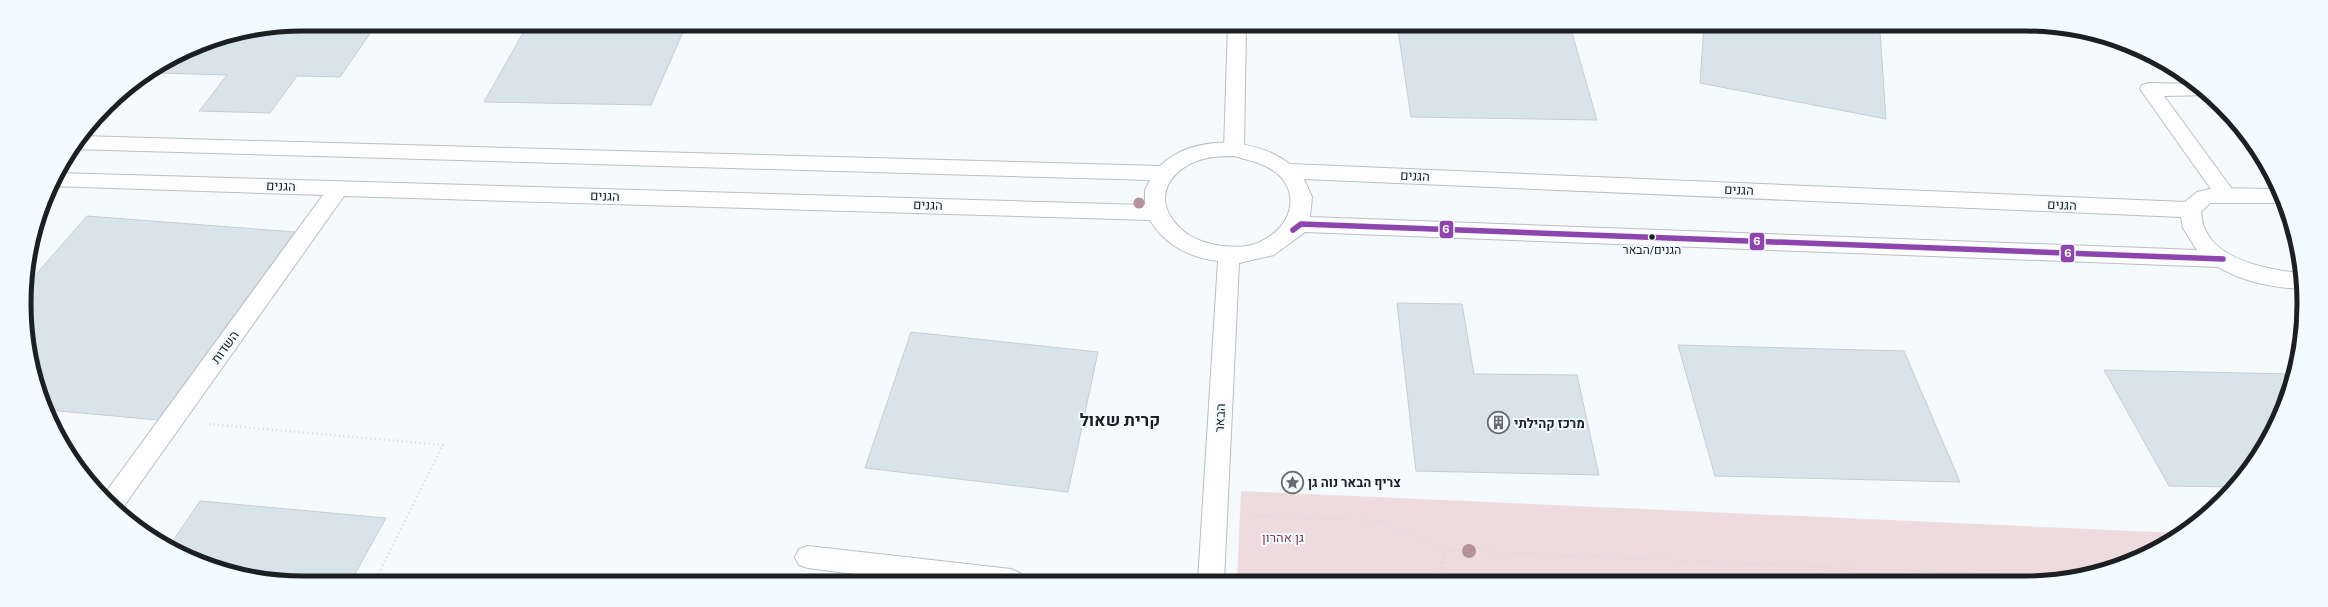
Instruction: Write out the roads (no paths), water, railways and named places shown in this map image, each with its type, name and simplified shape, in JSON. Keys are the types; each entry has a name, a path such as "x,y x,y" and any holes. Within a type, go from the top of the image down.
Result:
{"street":[{"path":"1234,149 1236,31"},
{"path":"2193,90 2149,89 2225,194"},
{"path":"83,143 1164,174"},
{"path":"1293,230 1302,216 1303,200 1298,184 1287,170 1272,160 1254,152 1234,149 1213,150 1194,154 1177,162 1164,174 1157,186 1154,199 1156,213 1163,226 1175,238 1191,247 1209,253 1229,255 1248,254 1266,249 1281,241 1301,224 2223,260"},
{"name":"הגנים","path":"1287,170 2190,210"},
{"name":"הגנים","path":"61,180 1156,213"},
{"name":"השדות","path":"115,500 339,188"},
{"path":"2275,196 2225,194 2204,197 2190,210 2191,223 2200,240 2223,260 2260,276 2296,280"},
{"name":"הבאר","path":"1211,576 1229,255"},
{"path":"808,557 969,576"}],"place":[{"name":"הגנים/הבאר","path":"1652,237"},
{"name":"מרכז קהילתי","path":"1499,423"},
{"name":"צריף הבאר נוה גן","path":"1292,482"}],"district":[{"name":"קרית שאול","path":"1120,420"}],"park label":[{"name":"גן אהרון","path":"1283,537"}]}
